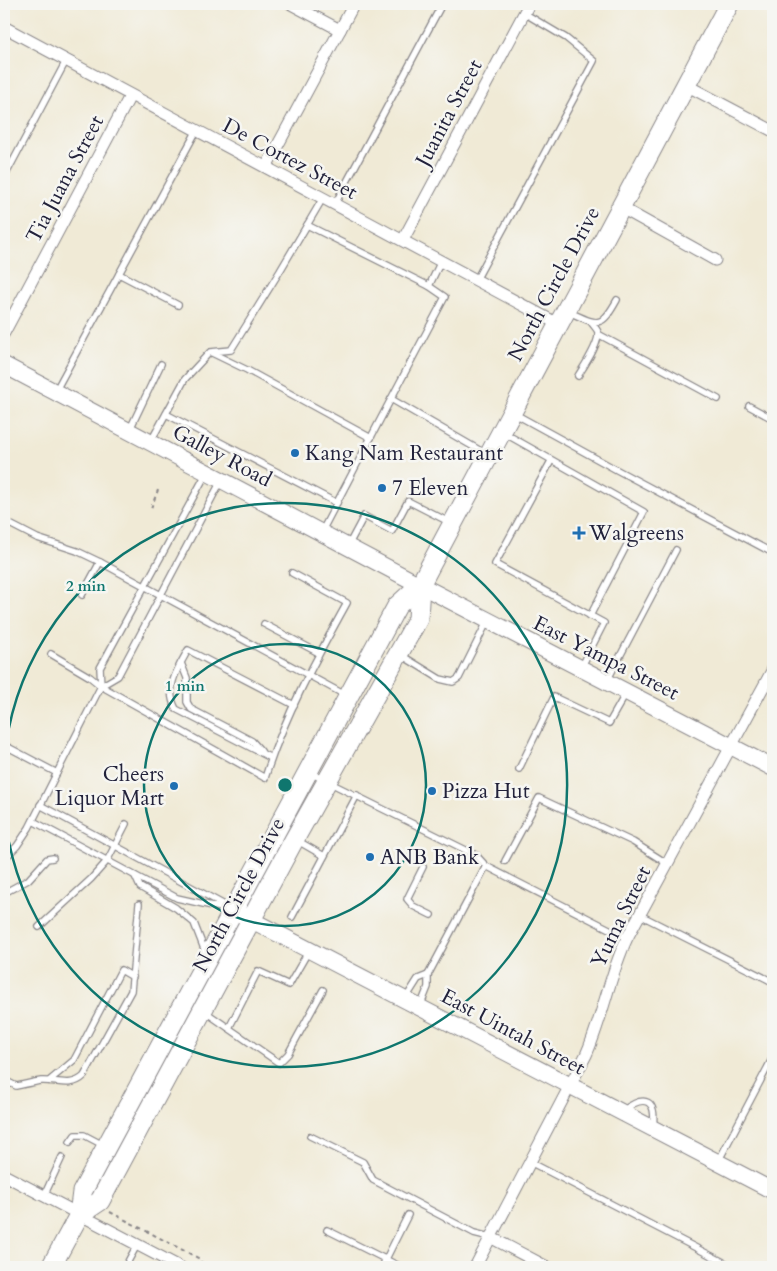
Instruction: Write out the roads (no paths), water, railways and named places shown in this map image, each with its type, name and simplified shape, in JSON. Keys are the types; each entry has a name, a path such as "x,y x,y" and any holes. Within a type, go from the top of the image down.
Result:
{"main road":[{"name":"North Circle Drive","path":"51,1267 79,1215 82,1192 106,1147 397,606 420,586 511,411 729,4"},
{"name":"Galley Road","path":"4,365 420,586"},
{"name":"North Circle Drive","path":"79,1215 100,1201 294,840 418,619 420,586"},
{"name":"East Yampa Street","path":"420,586 773,768"},
{"name":"East Uintah Street","path":"233,911 773,1191"}],"street":[{"path":"291,4 340,30"},
{"path":"266,167 354,4"},
{"name":"Juanita Street","path":"403,240 526,8"},
{"name":"De Cortez Street","path":"4,27 476,280 562,317"},
{"path":"686,85 773,132"},
{"name":"Tia Juana Street","path":"4,334 130,96"},
{"path":"620,207 715,260"},
{"name":"Yuma Street","path":"475,1267 591,1043 612,972 627,938 771,677"},
{"path":"4,1175 180,1267"},
{"path":"490,1237 547,1267"}],"lane":[{"path":"335,204 442,4"},
{"path":"476,280 594,61 526,8"},
{"path":"4,178 66,61"},
{"path":"55,392 196,130"},
{"path":"150,442 185,379 210,352 231,350 323,198"},
{"path":"308,224 430,286 446,297 322,533"},
{"path":"430,286 441,261"},
{"path":"119,274 178,305"},
{"path":"562,317 591,322 602,321 608,317 617,300"},
{"path":"591,322 598,334 718,399"},
{"path":"578,376 594,347 598,334"},
{"path":"210,352 247,370 371,438"},
{"path":"129,431 162,364"},
{"path":"391,399 488,456"},
{"path":"749,406 773,419"},
{"path":"511,411 773,553"},
{"path":"166,414 337,503"},
{"path":"501,431 644,512 590,616"},
{"path":"551,460 495,564 604,623 581,668"},
{"path":"4,858 17,846 33,821 101,686 100,668 207,472"},
{"path":"101,686 118,676 221,480"},
{"path":"347,547 364,516 392,530 408,501 453,524"},
{"path":"4,521 37,538 77,551 100,562 348,697"},
{"path":"606,681 676,550"},
{"path":"82,595 100,562"},
{"path":"51,654 90,677 101,686 265,778 271,758 294,705 347,603 292,573"},
{"path":"399,654 440,678 453,682 459,678 488,620"},
{"path":"264,624 320,653"},
{"path":"271,758 176,709 173,703 173,677 188,650 294,705"},
{"path":"181,663 187,678 187,702 192,709 252,741 262,753"},
{"path":"519,769 554,697 609,723 627,692"},
{"path":"4,745 57,774"},
{"path":"308,772 476,856 486,866 627,938"},
{"path":"292,917 357,795"},
{"path":"505,862 539,798 633,842 668,864"},
{"path":"40,805 213,898 233,911"},
{"path":"33,821 177,898 233,911"},
{"path":"39,927 108,861 126,824"},
{"path":"294,840 324,856"},
{"path":"4,893 28,880 47,859 53,858"},
{"path":"420,1008 428,987 428,975 486,866"},
{"path":"423,867 407,899 413,906 432,916"},
{"path":"135,876 140,887 176,908 194,923 208,958"},
{"path":"4,1080 16,1086 41,1081 71,1083 79,1081 84,1076 131,991 139,904"},
{"path":"640,915 769,980 773,984"},
{"path":"229,1028 258,971 289,986 309,950"},
{"path":"49,1082 74,1060 121,970 133,977"},
{"path":"405,1000 418,978 428,975"},
{"path":"203,1010 279,1062 288,1054 323,990"},
{"path":"718,1162 773,1057"},
{"path":"70,1142 74,1135 84,1135 106,1147"},
{"path":"310,1136 363,1162 373,1180 474,1233 490,1237"},
{"path":"44,1196 62,1157"},
{"path":"530,1162 733,1267"},
{"path":"382,1267 408,1216"},
{"path":"327,1230 401,1267"},
{"path":"124,1267 137,1245"}],"place":[{"name":"Kang Nam Restaurant","path":"295,453"},
{"name":"7 Eleven","path":"382,488"},
{"name":"Walgreens","path":"579,533"},
{"name":"Cheers Liquor Mart","path":"174,786"},
{"name":"Pizza Hut","path":"432,791"},
{"name":"ANB Bank","path":"370,857"}]}
